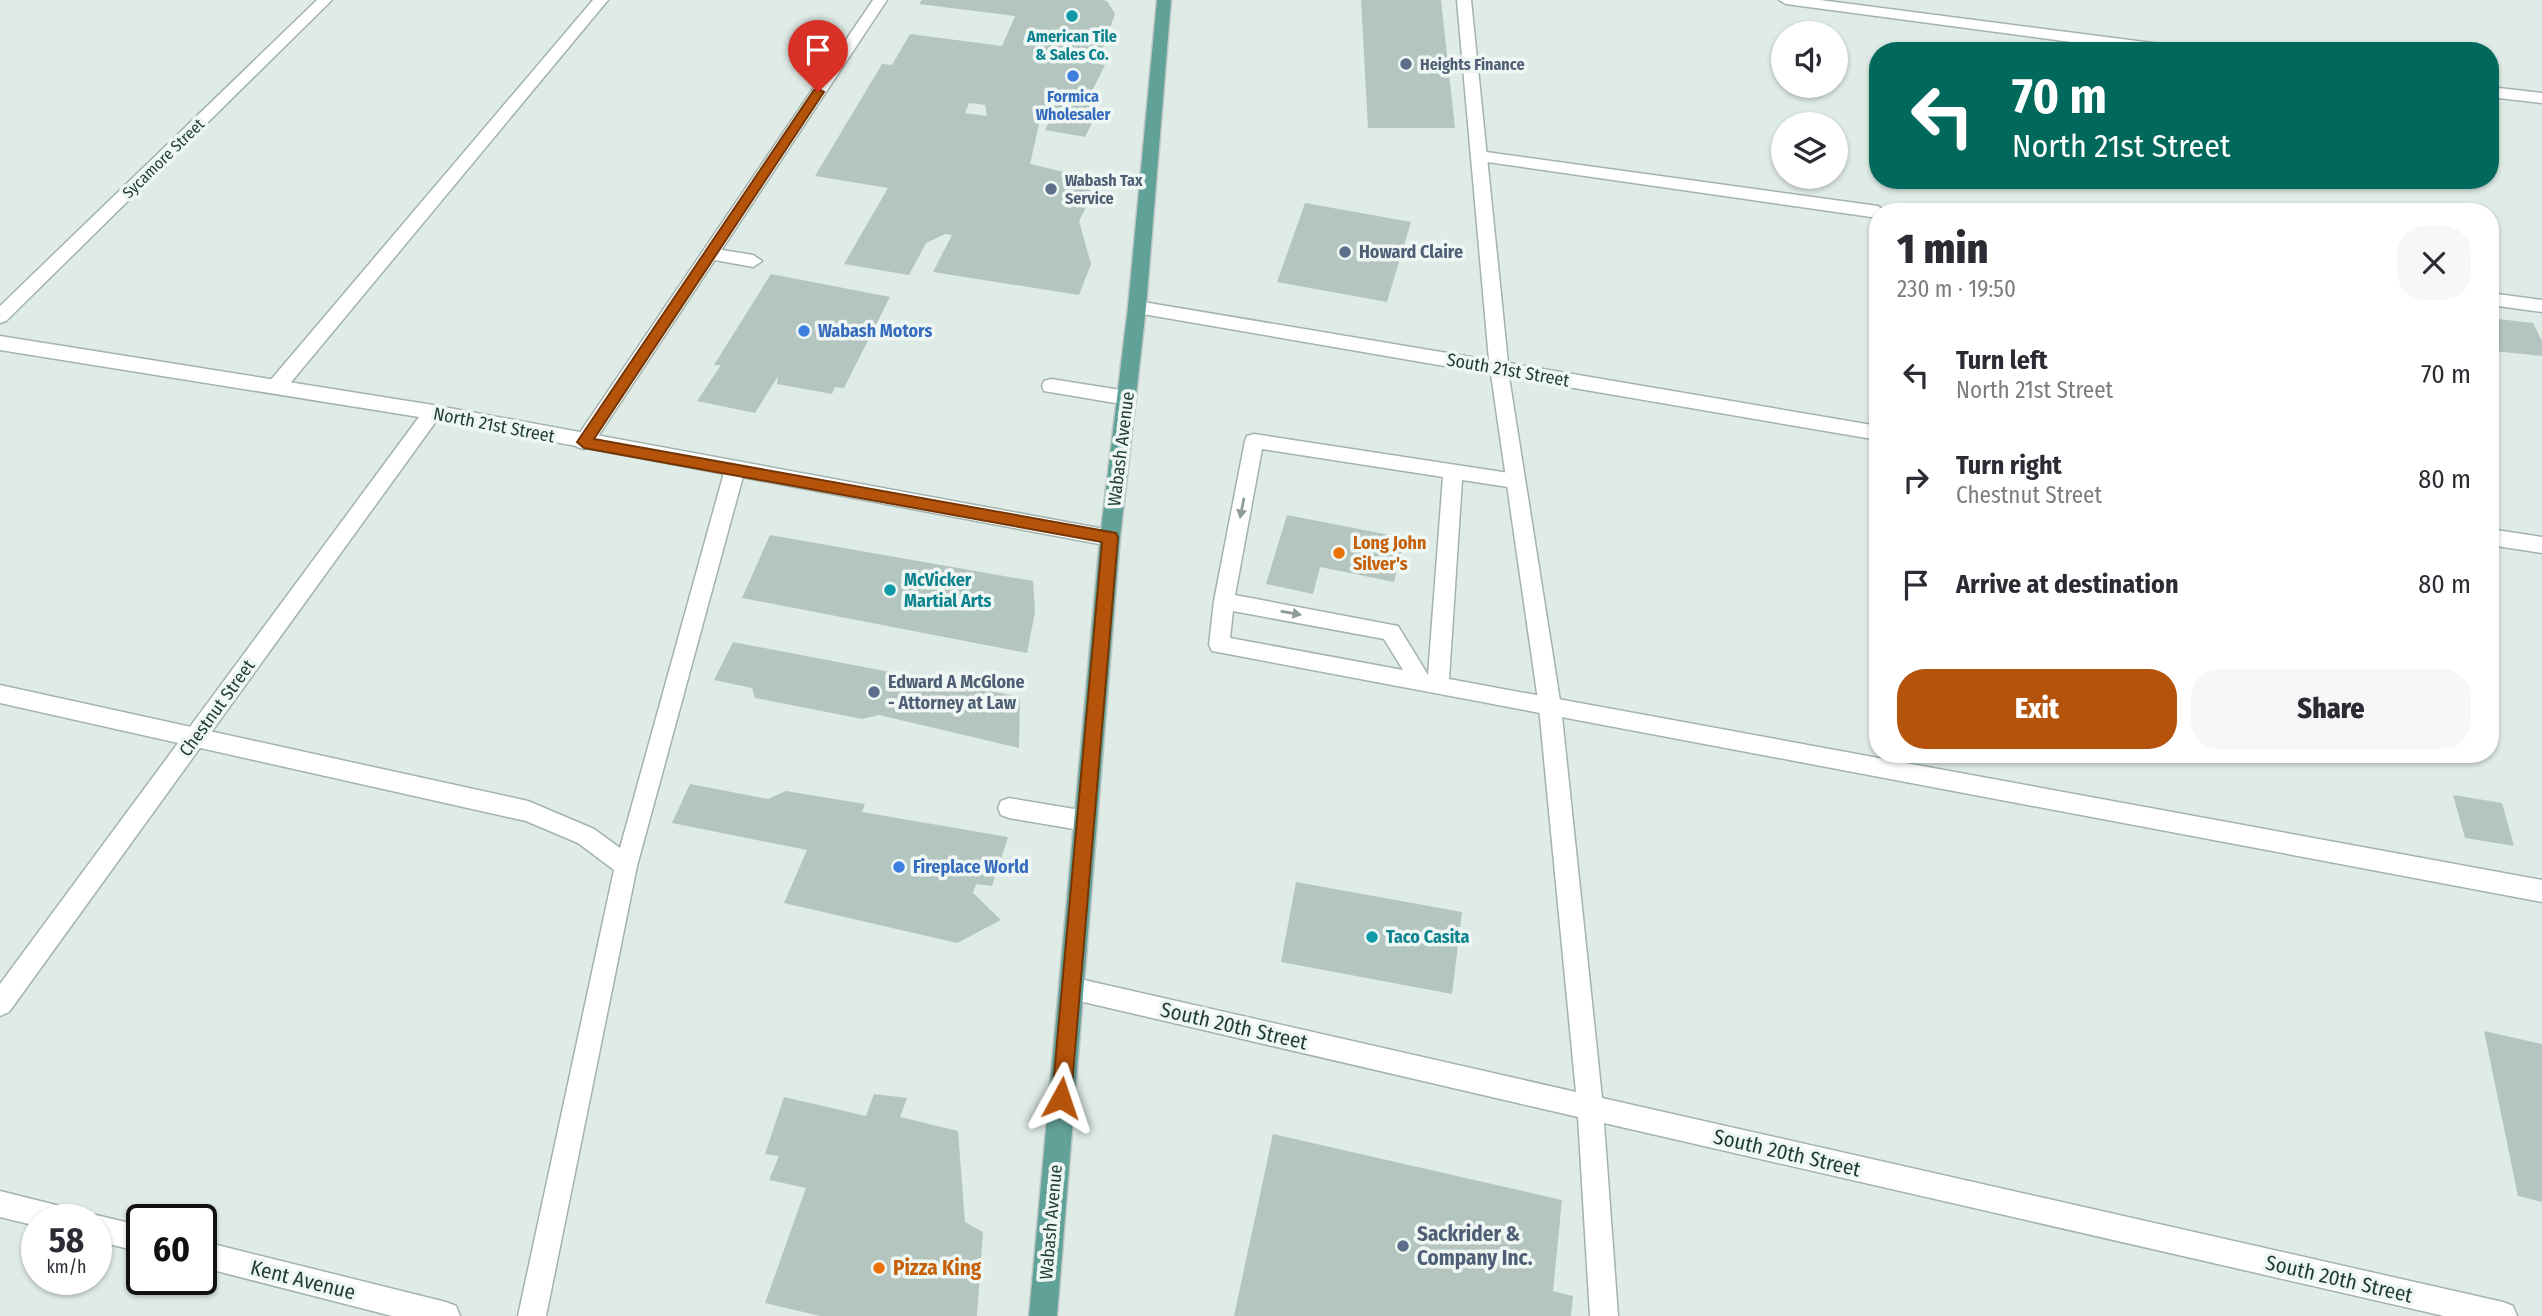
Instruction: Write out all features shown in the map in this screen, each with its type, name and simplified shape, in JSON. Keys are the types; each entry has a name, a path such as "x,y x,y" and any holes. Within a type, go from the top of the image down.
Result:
{"main road":[{"name":"Wabash Avenue","path":"1043,1316 1110,537 1137,307 1164,0"}],"street":[{"name":"Sycamore Street","path":"0,317 326,0"},
{"path":"276,387 601,0"},
{"path":"584,442 880,0"},
{"path":"1465,0 1499,369 1550,706 1590,1108 1604,1316"},
{"path":"1786,0 2107,42"},
{"path":"2499,93 2542,98"},
{"path":"1479,156 1869,211"},
{"path":"710,254 753,261"},
{"path":"2499,300 2542,306"},
{"name":"South 21st Street","path":"1137,307 1869,431"},
{"name":"North 21st Street","path":"0,343 433,412 1110,537"},
{"path":"1051,386 1127,398"},
{"name":"Chestnut Street","path":"0,1004 433,412"},
{"path":"1515,481 1254,441 1224,601 1219,645 2542,891"},
{"path":"532,1316 626,866 735,469"},
{"path":"1429,684 1452,471"},
{"path":"2499,538 2542,545"},
{"path":"1224,601 1391,632 1429,684"},
{"path":"0,694 528,811 586,836 626,866"},
{"path":"1009,808 1086,821"},
{"name":"South 20th Street","path":"1071,989 2502,1316"},
{"path":"0,1203 21,1209"},
{"name":"Kent Avenue","path":"217,1258 446,1316"}],"building":[{"path":"922,0 1102,0 1107,1 1115,14 1099,59 1059,53 1057,57 1105,65 1090,95 1096,115 1085,137 1045,130 1052,116 1047,116 1039,124 1030,164 1082,176 1092,195 1079,221 1091,264 1079,295 933,272 952,235 945,234 926,243 909,275 844,264 888,188 815,176 882,64 892,65 910,34 1002,46 1015,16 919,4","holes":["969,103 985,105 987,116 965,113"]},
{"name":"Heights Finance","path":"1361,0 1441,0 1455,128 1368,128"},
{"name":"Howard Claire","path":"1305,203 1411,222 1387,302 1277,282"},
{"name":"Wabash Motors","path":"771,274 890,297 844,388 835,387 832,394 777,384 778,376 755,413 697,401 721,365 714,365"},
{"path":"2499,319 2533,323 2542,341 2542,356 2499,352"},
{"name":"Long John Silver's","path":"1287,515 1405,538 1394,582 1320,567 1313,594 1266,584"},
{"name":"McVicker Martial Arts","path":"770,535 1033,581 1035,612 1027,653 742,598"},
{"name":"Edward A McGlone - Attorney at Law","path":"733,642 1020,697 1019,748 879,715 862,719 755,698 752,688 714,680"},
{"name":"Fireplace World","path":"690,784 768,799 786,791 865,804 862,812 1008,837 992,886 976,884 973,893 1001,920 957,943 784,903 807,850 672,823"},
{"path":"2453,795 2502,803 2514,846 2465,838"},
{"name":"Taco Casita","path":"1296,882 1462,912 1452,994 1281,962"},
{"path":"2484,1031 2542,1044 2542,1202 2518,1196"},
{"path":"874,1094 907,1098 900,1117 958,1131 965,1222 983,1232 977,1316 820,1316 765,1303 806,1188 769,1180 779,1156 765,1154 784,1097 866,1116"},
{"name":"Sackrider & Company Inc.","path":"1273,1134 1562,1200 1553,1291 1573,1296 1571,1316 1234,1316"}],"place":[{"name":"American Tile & Sales Co.","path":"1072,16"},
{"name":"Heights Finance","path":"1406,64"},
{"name":"Formica Wholesaler","path":"1073,76"},
{"name":"Wabash Tax Service","path":"1051,189"},
{"name":"Howard Claire","path":"1345,252"},
{"name":"Wabash Motors","path":"804,331"},
{"name":"Long John Silver's","path":"1339,553"},
{"name":"McVicker Martial Arts","path":"890,590"},
{"name":"Edward A McGlone - Attorney at Law","path":"874,692"},
{"name":"Fireplace World","path":"899,867"},
{"name":"Taco Casita","path":"1372,937"},
{"name":"Sackrider & Company Inc.","path":"1403,1246"},
{"name":"Pizza King","path":"879,1268"}],"route":[{"path":"818,92 584,442 1110,537 1061,1098"}]}
